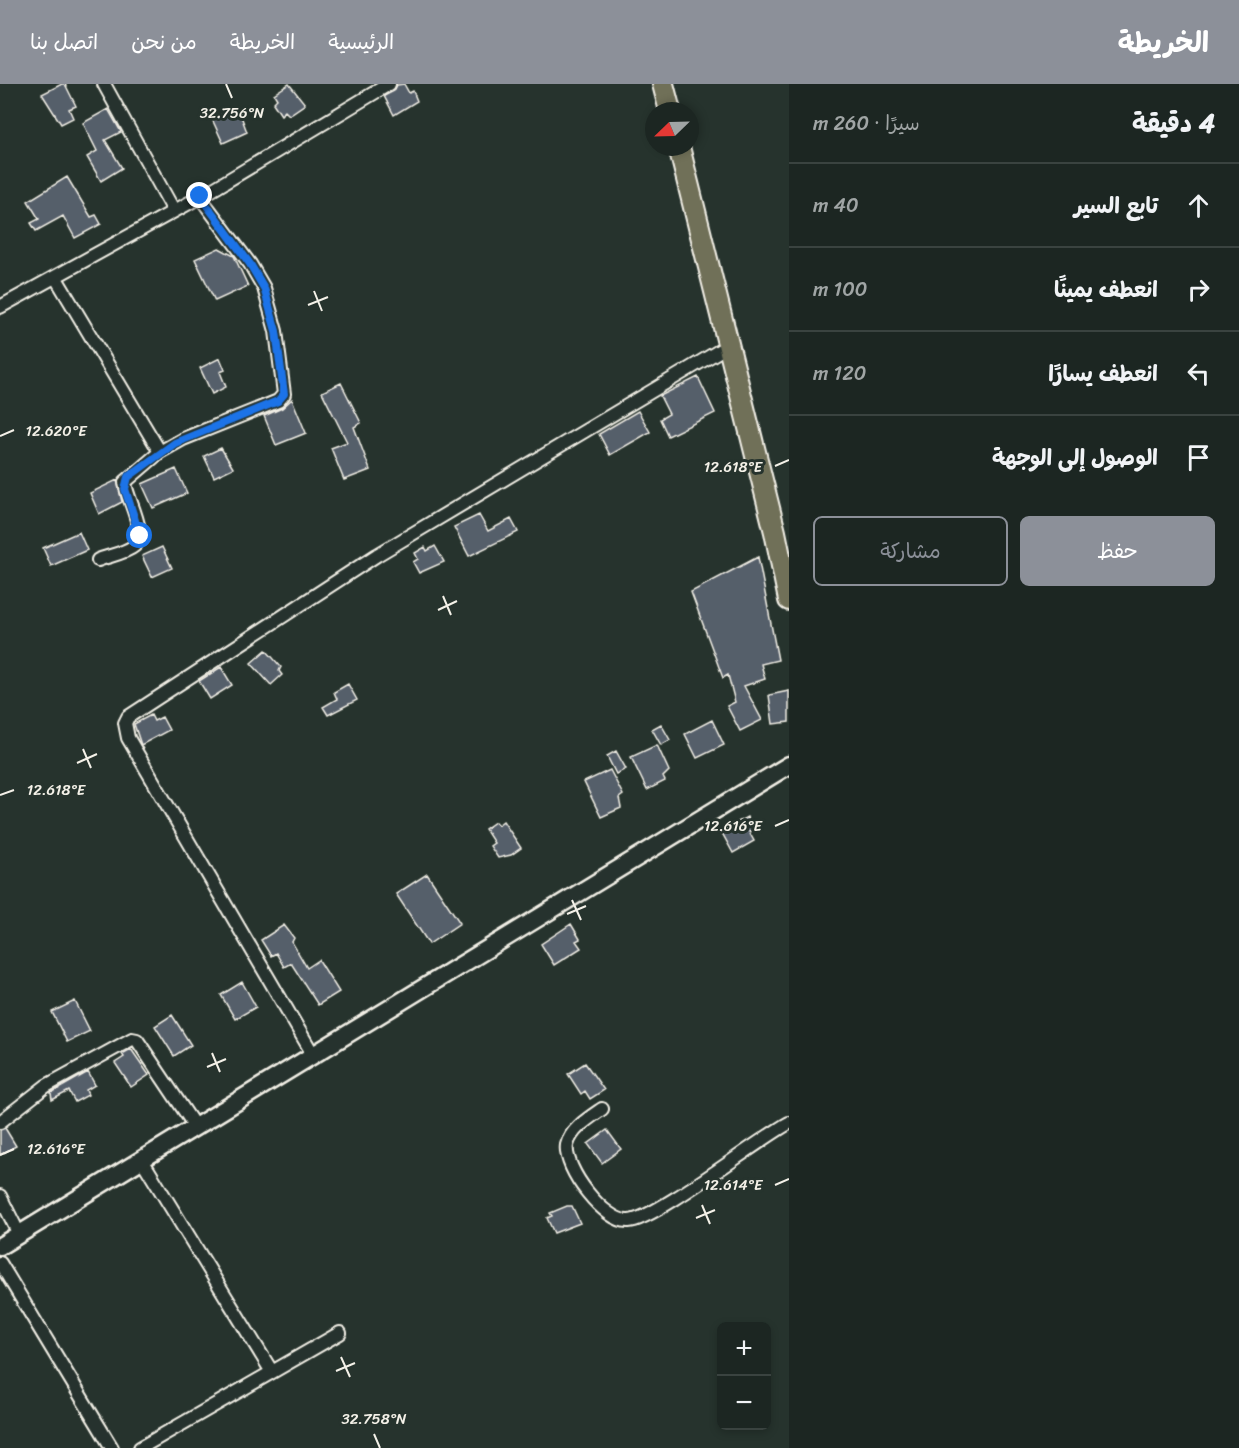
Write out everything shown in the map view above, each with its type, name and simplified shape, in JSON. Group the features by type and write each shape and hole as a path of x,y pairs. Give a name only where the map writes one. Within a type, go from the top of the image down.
{"main road":[{"path":"663,84 668,102"},
{"path":"681,156 729,345 789,600"}],"street":[{"path":"104,84 174,211"},
{"path":"0,307 174,211 389,84"},
{"path":"98,560 134,546 140,536 125,482 160,452 183,439 278,401 284,394 276,331 264,288 250,264 200,196"},
{"path":"56,278 160,452"},
{"path":"314,1056 128,738 125,723 128,717 376,555 729,345"},
{"path":"0,1246 314,1056 512,932 787,769"},
{"path":"0,1122 46,1086 132,1039 137,1040 196,1128"},
{"path":"602,1109 582,1124 571,1136 567,1149 569,1160 598,1206 614,1217 629,1222 662,1206 765,1136 789,1123"},
{"path":"141,1160 272,1372"},
{"path":"0,1196 19,1234"},
{"path":"0,1263 112,1448"},
{"path":"140,1448 340,1334"}],"building":[{"path":"65,84 76,106 69,109 73,118 61,124 42,94"},
{"path":"289,84 305,104 289,115 285,111 281,115 273,103 277,99 274,94"},
{"path":"404,84 409,93 413,91 417,101 394,115 384,96 394,91 397,85"},
{"path":"238,108 247,132 223,143 212,119"},
{"path":"108,109 121,132 105,140 122,168 101,181 87,157 97,151 83,123"},
{"path":"67,177 91,217 96,215 101,224 75,238 63,216 36,231 31,223 39,219 28,201"},
{"path":"219,248 234,256 248,286 215,301 195,259"},
{"path":"220,358 225,370 220,372 226,387 212,394 200,368"},
{"path":"698,377 715,413 668,436 660,419 669,414 660,396"},
{"path":"341,383 361,423 354,427 370,470 344,480 331,448 347,442 322,392"},
{"path":"292,399 306,433 276,445 264,416 282,408"},
{"path":"638,411 650,432 610,455 599,434"},
{"path":"221,448 233,468 214,477 204,456"},
{"path":"176,469 187,493 153,508 142,484"},
{"path":"117,480 122,502 99,514 90,493"},
{"path":"479,515 488,531 511,519 518,532 469,556 454,527"},
{"path":"79,532 87,550 51,566 43,548"},
{"path":"435,546 444,562 419,573 413,562 418,559 415,553 425,547 427,551"},
{"path":"162,547 172,568 152,577 142,556"},
{"path":"758,557 778,660 761,664 765,679 744,686 762,720 740,731 727,706 735,702 728,675 723,678 691,592"},
{"path":"266,650 281,667 279,671 282,675 271,685 251,663"},
{"path":"221,667 232,685 210,699 199,681"},
{"path":"348,684 357,700 328,715 323,707 337,699 334,692"},
{"path":"789,691 789,722 773,724 769,695"},
{"path":"151,715 154,721 162,717 169,730 141,745 134,724"},
{"path":"712,720 724,745 697,758 685,734"},
{"path":"661,724 670,740 661,745 652,729"},
{"path":"657,745 669,771 663,777 665,781 647,790 631,757"},
{"path":"616,751 626,769 616,774 607,756"},
{"path":"610,770 623,795 619,798 621,808 601,817 584,782"},
{"path":"747,817 754,830 749,832 754,841 733,853 721,831"},
{"path":"503,821 521,848 511,855 498,858 490,846 494,843 485,829 495,822 498,825"},
{"path":"427,874 460,923 429,944 396,894"},
{"path":"571,924 580,939 576,941 581,948 554,965 541,944"},
{"path":"284,925 294,938 292,942 307,968 319,960 339,992 318,1005 291,963 284,967 276,953 271,956 261,940"},
{"path":"242,982 256,1007 235,1019 221,995"},
{"path":"75,1001 90,1031 67,1042 52,1012"},
{"path":"172,1015 191,1045 174,1056 155,1026"},
{"path":"131,1049 149,1075 131,1087 115,1063 124,1057 122,1054"},
{"path":"585,1063 604,1090 590,1099 585,1091 581,1094 568,1074"},
{"path":"88,1072 95,1085 86,1090 88,1095 75,1102 69,1091 52,1100 51,1093"},
{"path":"5,1128 16,1146 0,1155 0,1130"},
{"path":"607,1130 621,1149 602,1163 588,1144"},
{"path":"572,1206 580,1223 554,1233 547,1218 552,1216 550,1213"}],"route":[{"path":"140,536 125,489 128,477 175,443 278,401 284,394 285,382 276,331 264,288 250,264 200,196"}]}
